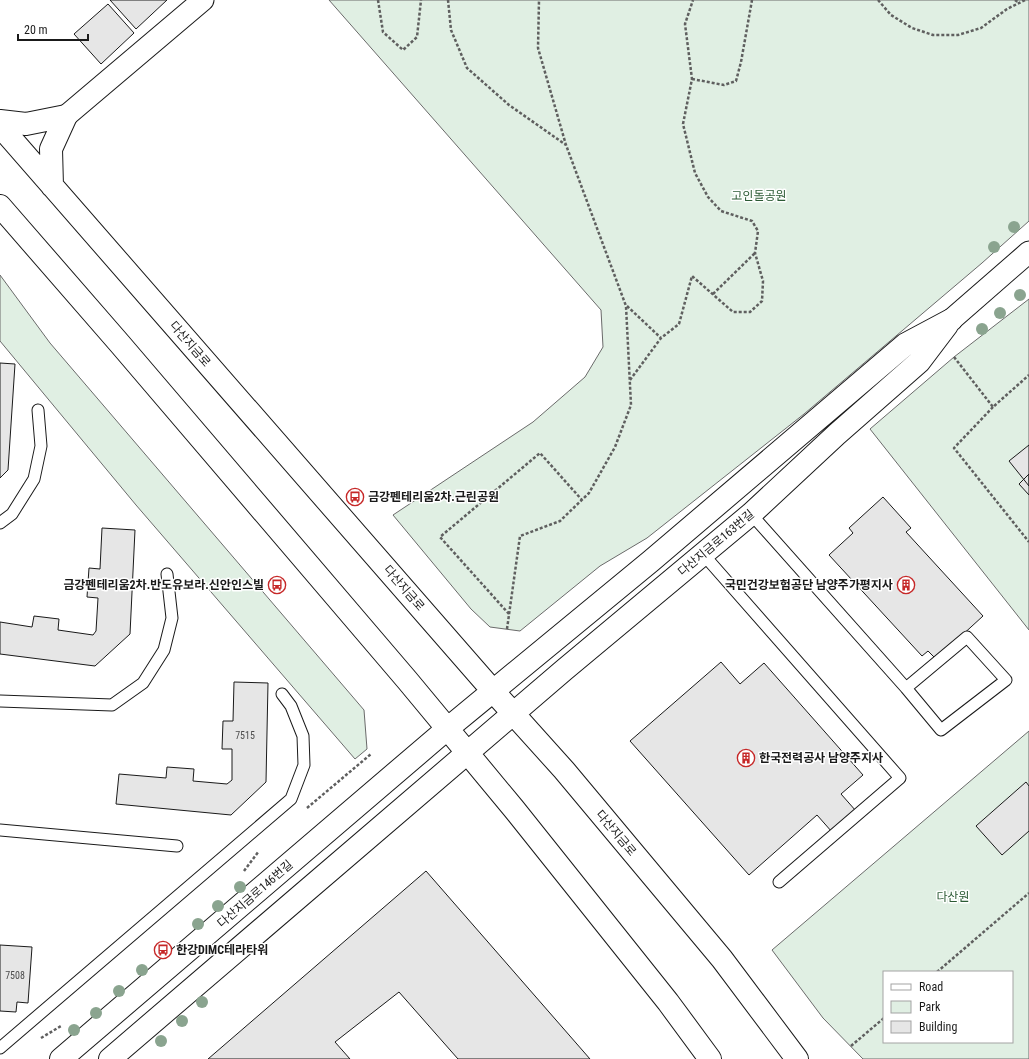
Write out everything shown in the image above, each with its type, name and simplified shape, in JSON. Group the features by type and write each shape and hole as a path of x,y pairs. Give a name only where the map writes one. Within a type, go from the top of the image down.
{"street":[{"path":"52,186 52,149 66,116 203,0"},
{"path":"0,121 26,124 66,116"},
{"name":"다산지금로","path":"0,126 513,714 564,770 722,959 797,1059"},
{"path":"0,206 407,680 514,809 668,1002 710,1059"},
{"name":"다산지금로163번길","path":"467,754 752,514 838,434 920,362 952,320 1029,252"},
{"name":"다산지금로163번길","path":"447,729 651,561 906,344 952,320"},
{"name":"다산지금로146번길","path":"61,1059 447,729"},
{"path":"110,1059 467,754"}],"lane":[{"path":"0,523 12,514 34,479 41,446 38,410"},
{"path":"752,514 906,688 941,730 1006,680 967,637 906,688"},
{"path":"703,554 900,778 779,882"},
{"path":"0,701 112,705 143,683 164,650 172,618 167,574"},
{"path":"0,1048 291,798 304,765 303,736 291,706 282,694"},
{"path":"0,830 177,846"}],"path":[{"path":"378,0 383,32 403,50 417,37 421,0"},
{"path":"448,0 452,30 467,68 509,105 566,145"},
{"path":"507,629 520,536 560,522 589,493 615,447 631,405 626,306 566,145 538,48 539,0"},
{"path":"630,380 661,338 679,324 692,276 733,312 750,312 762,301 763,282 755,253 758,231 752,221 721,211 708,197 695,173 683,124 692,79 684,24 693,0"},
{"path":"692,79 724,85 736,81 741,62 752,0"},
{"path":"878,0 891,15 912,28 933,35 958,35 982,28 1008,8 1024,0"},
{"path":"1015,0 1019,3"},
{"path":"713,294 755,253"},
{"path":"626,306 661,338"},
{"path":"954,357 993,407"},
{"path":"1029,375 993,407 954,448 1029,542"},
{"path":"509,615 440,537 540,453 582,500"},
{"path":"304,810 371,754"},
{"path":"243,872 263,847"},
{"path":"939,971 1029,893"},
{"path":"851,1046 883,1019"},
{"path":"39,1039 66,1024"}],"green space":[{"name":"고인돌공원","path":"329,0 1029,0 1029,221 982,263 804,414 647,538 600,566 520,631 490,627 471,609 393,515 533,422 585,377 603,347 601,310"},
{"path":"0,275 50,343 364,710 367,749 355,759 136,505 0,341"},
{"path":"1029,299 1029,630 870,429 954,357"},
{"name":"다산원","path":"1029,731 1029,1059 863,1059 823,1018 772,950"}],"building":[{"path":"110,0 167,0 136,29"},
{"path":"108,4 134,33 101,64 74,34"},
{"path":"0,363 15,364 8,470 0,478"},
{"path":"1029,445 1029,486 1009,461"},
{"path":"1029,474 1029,495 1019,484"},
{"name":"국민건강보험공단 남양주가평지사","path":"883,497 911,528 906,532 983,616 936,659 928,651 922,656 829,555 853,533 849,528"},
{"path":"102,528 135,530 130,634 95,666 0,654 0,622 32,627 34,616 59,619 58,630 93,635 96,631 98,598 87,597 89,568 100,569"},
{"name":"한국전력공사 남양주지사","path":"721,662 740,684 764,663 863,775 841,794 856,811 832,832 817,815 749,875 630,741"},
{"path":"234,682 268,683 266,782 231,815 116,804 119,774 166,778 167,767 194,769 193,781 227,784 232,780 232,749 222,749 223,721 233,721"},
{"path":"1026,782 1029,786 1029,831 1002,855 976,826"},
{"path":"426,871 590,1059 458,1059 399,992 335,1042 350,1059 208,1059"},
{"path":"0,945 32,947 28,1003 17,1002 16,1012 0,1011"}],"place":[{"name":"금강펜테리움2차.근린공원","path":"355,497"},
{"name":"금강펜테리움2차.반도유보라.신안인스빌","path":"277,585"},
{"name":"국민건강보험공단 남양주가평지사","path":"906,585"},
{"name":"한국전력공사 남양주지사","path":"746,758"},
{"name":"한강DIMC테라타워","path":"163,950"}]}
